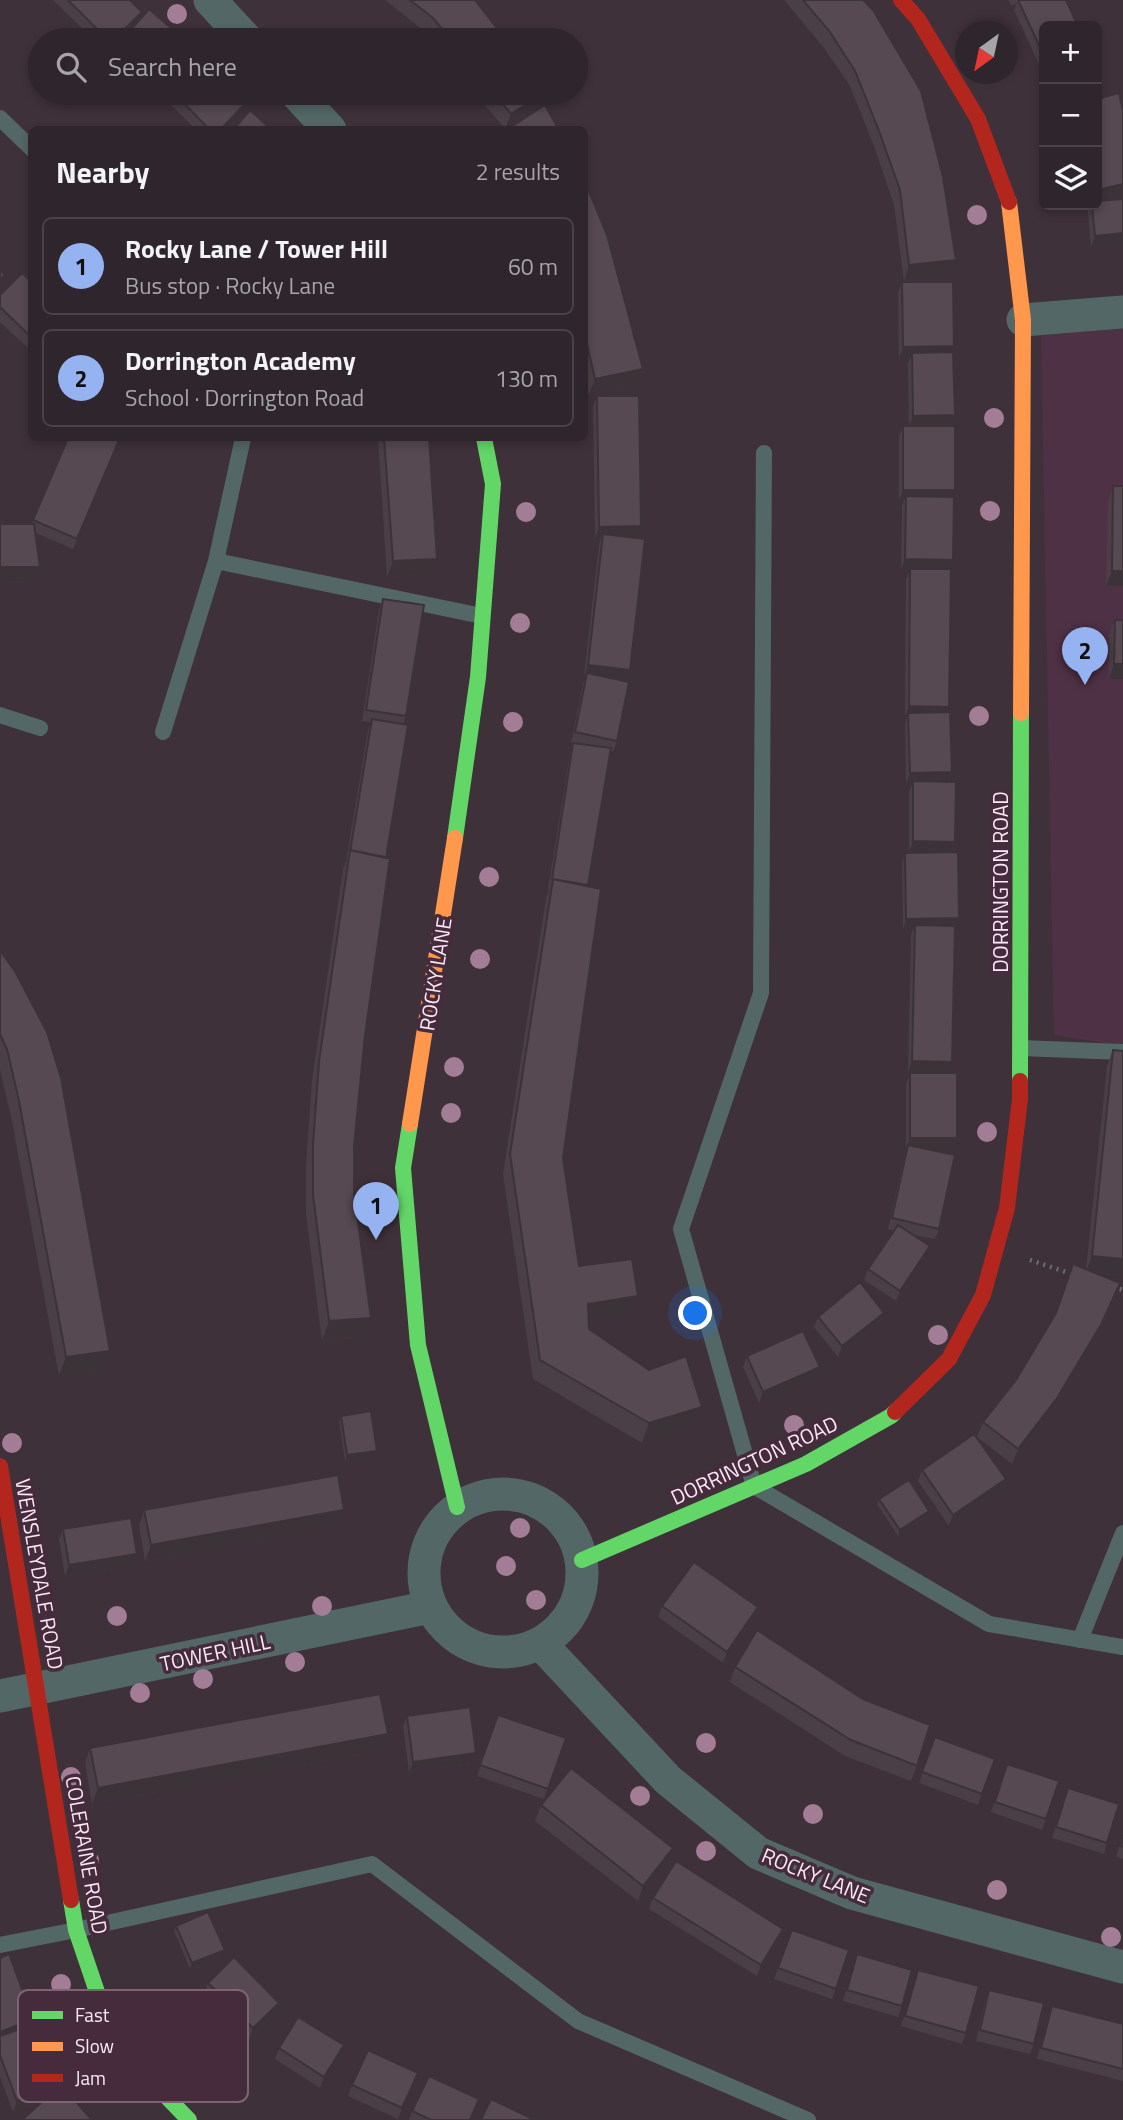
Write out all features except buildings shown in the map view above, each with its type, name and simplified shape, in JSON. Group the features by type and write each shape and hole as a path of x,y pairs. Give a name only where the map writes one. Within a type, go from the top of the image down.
{"street":[{"path":"210,0 236,28"},
{"name":"DORRINGTON ROAD","path":"582,1560 806,1464 891,1416 949,1359 983,1295 1007,1208 1020,1099 1023,320 1009,199 978,119 918,19 901,0"},
{"path":"307,105 326,126"},
{"path":"1023,320 1123,312"},
{"name":"ROCKY LANE","path":"457,1507 418,1345 403,1168 444,915 478,677 493,484 485,441"},
{"name":"WENSLEYDALE ROAD","path":"0,1466 38,1689"},
{"path":"495,1493 534,1500 566,1524 582,1560 581,1593 566,1623 541,1644 499,1654 458,1640 430,1607 422,1571 432,1535 457,1507 495,1493"},
{"name":"TOWER HILL","path":"0,1696 430,1607"},
{"name":"ROCKY LANE","path":"541,1644 668,1780 758,1853 852,1893 1123,1967"},
{"name":"COLERAINE ROAD","path":"38,1689 76,1930 96,1990"},
{"name":"COLERAINE ROAD","path":"172,2102 189,2120"}],"lane":[{"path":"0,118 28,145"},
{"path":"163,732 216,561 242,441"},
{"path":"764,453 761,993 681,1229 754,1486 989,1624 1123,1647"},
{"path":"216,561 482,616"},
{"path":"0,715 40,728"},
{"path":"1020,1048 1123,1052"},
{"path":"1080,1640 1123,1533"},
{"path":"0,1945 372,1864 578,2021 808,2120"}],"path":[{"path":"996,1249 1085,1278"},
{"path":"1110,1286 1123,1290"}],"shaded area":[{"path":"1123,329 1123,1046 1054,1035 1041,335"}],"traffic: fast":[{"path":"455,838 478,677 493,484 485,441"},
{"path":"1020,1081 1021,713"},
{"path":"410,1124 403,1168 418,1345 457,1507"},
{"path":"582,1560 806,1464 895,1412"},
{"path":"71,1900 76,1930 96,1990"},
{"path":"172,2102 189,2120"}],"traffic: slow":[{"path":"1009,202 1023,320 1021,713"},
{"path":"410,1124 455,838"}],"traffic: jam":[{"path":"901,0 918,19 978,119 1009,202"},
{"path":"895,1412 949,1359 983,1295 1007,1208 1020,1081"},
{"path":"0,1466 71,1900"}],"place":[{"name":"Dorrington Academy","path":"1085,685"},
{"name":"Rocky Lane / Tower Hill","path":"376,1240"}]}
